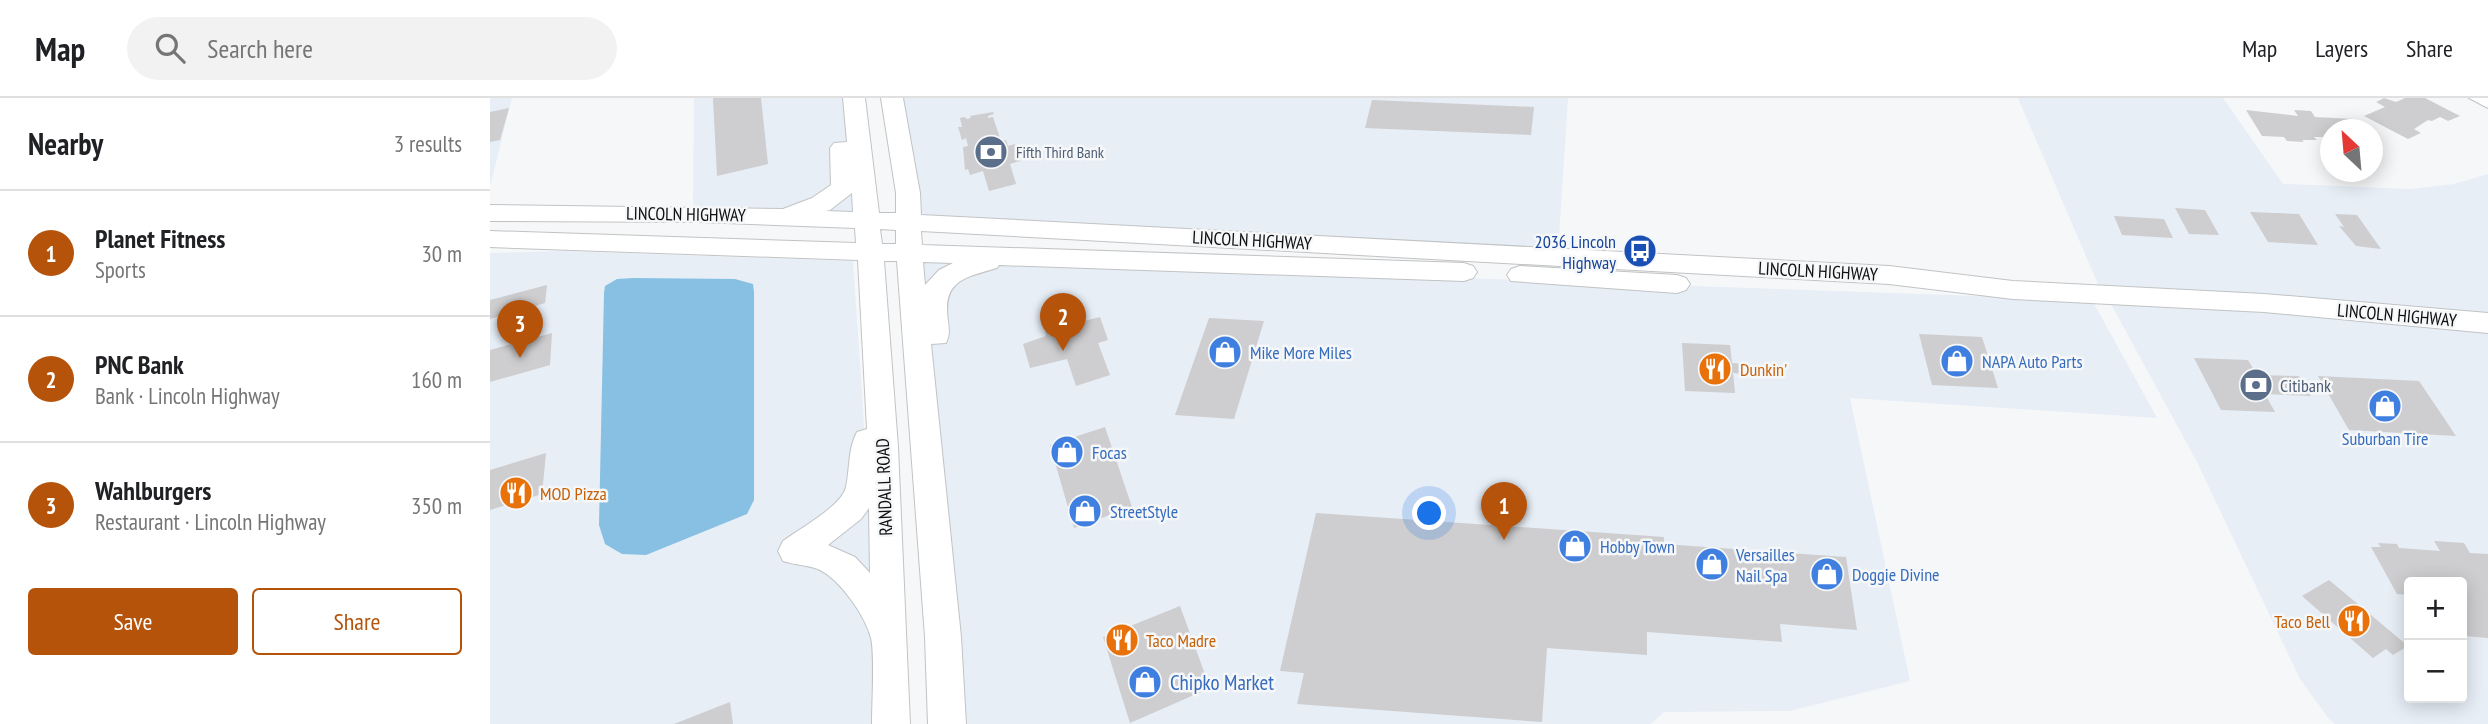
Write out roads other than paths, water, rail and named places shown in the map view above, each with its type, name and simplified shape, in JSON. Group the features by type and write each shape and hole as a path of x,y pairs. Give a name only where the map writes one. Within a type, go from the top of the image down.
{"main road":[{"path":"782,217 821,204 843,188 841,125 854,98"},
{"name":"RANDALL ROAD","path":"854,98 869,236 878,377 891,724"},
{"path":"892,98 908,193 909,254 943,637 947,724"},
{"name":"LINCOLN HIGHWAY","path":"490,213 782,217 869,236 909,254 1448,271 1894,294 2013,290"},
{"name":"LINCOLN HIGHWAY","path":"490,239 869,236 908,222 1875,274 2013,290 2264,303 2488,324"},
{"path":"926,457 939,398 933,296 942,281 958,271 1007,257"},
{"path":"878,377 861,493 850,510 795,551 819,553 839,562 857,579 889,638"}],"street":[{"path":"2476,98 2488,104"}],"water":[{"path":"617,279 735,279 753,284 754,292 754,500 747,514 646,555 622,554 605,544 599,525 604,293 605,286"}],"place":[{"name":"Fifth Third Bank","path":"991,152"},
{"name":"2036 Lincoln Highway","path":"1640,251"},
{"name":"PNC Bank","path":"1063,351"},
{"name":"Mike More Miles","path":"1225,352"},
{"name":"Wahlburgers","path":"520,358"},
{"name":"NAPA Auto Parts","path":"1957,361"},
{"name":"Dunkin'","path":"1715,369"},
{"name":"Citibank","path":"2256,385"},
{"name":"Suburban Tire","path":"2385,406"},
{"name":"Focas","path":"1067,452"},
{"name":"MOD Pizza","path":"516,493"},
{"name":"StreetStyle","path":"1085,511"},
{"name":"Planet Fitness","path":"1504,540"},
{"name":"Hobby Town","path":"1575,546"},
{"name":"Versailles Nail Spa","path":"1712,564"},
{"name":"Doggie Divine","path":"1827,574"},
{"name":"Taco Bell","path":"2354,621"},
{"name":"Taco Madre","path":"1122,640"},
{"name":"Chipko Market","path":"1145,682"}]}
